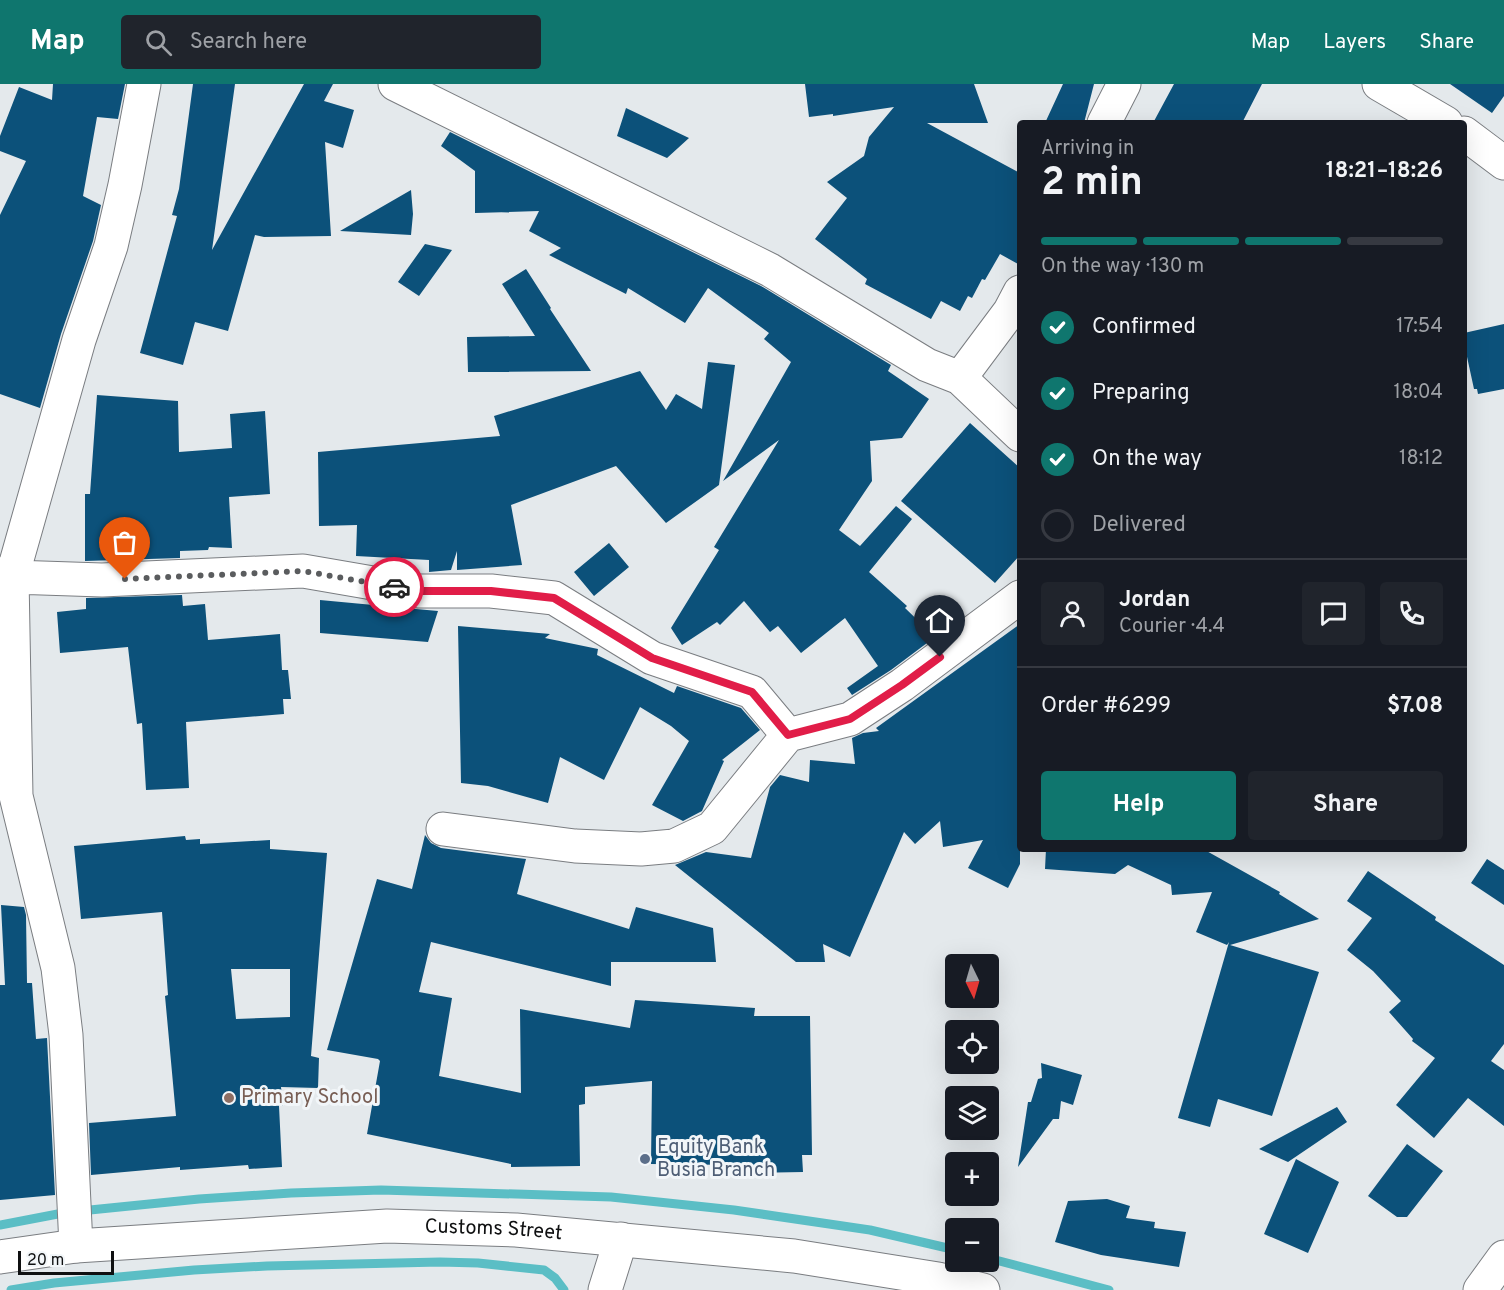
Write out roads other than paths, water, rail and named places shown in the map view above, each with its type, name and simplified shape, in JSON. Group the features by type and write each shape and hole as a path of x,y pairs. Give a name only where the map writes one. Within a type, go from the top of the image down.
{"main road":[{"path":"76,1246 66,1035 58,968 16,796 6,576 111,246 144,84"},
{"path":"395,84 770,270 927,365 960,378 1017,432"},
{"path":"1106,120 1124,84"},
{"path":"1379,84 1441,120"},
{"path":"1467,135 1504,163"},
{"path":"960,378 1010,311 1017,298"},
{"path":"6,576 102,580 303,571 418,591 491,591 554,598 652,658 752,692 788,735"},
{"path":"442,829 575,846 641,849 674,846 712,828 788,735 850,719 902,685 1017,599"},
{"name":"Customs Street","path":"0,1257 76,1246 387,1226 516,1230 794,1256 938,1279 983,1290"},
{"path":"605,1290 621,1239"},
{"path":"1480,1290 1504,1257"}],"waterway":[{"path":"80,1211 199,1199 381,1190 611,1197 734,1210 870,1230 945,1247"},
{"path":"0,1225 63,1213"},
{"path":"999,1261 1109,1290"},
{"path":"11,1290 54,1283 194,1270 440,1262 478,1263 544,1270 555,1278 564,1290"}],"place":[{"name":"Primary School","path":"229,1098"},
{"name":"Equity Bank Busia Branch","path":"645,1159"}]}
